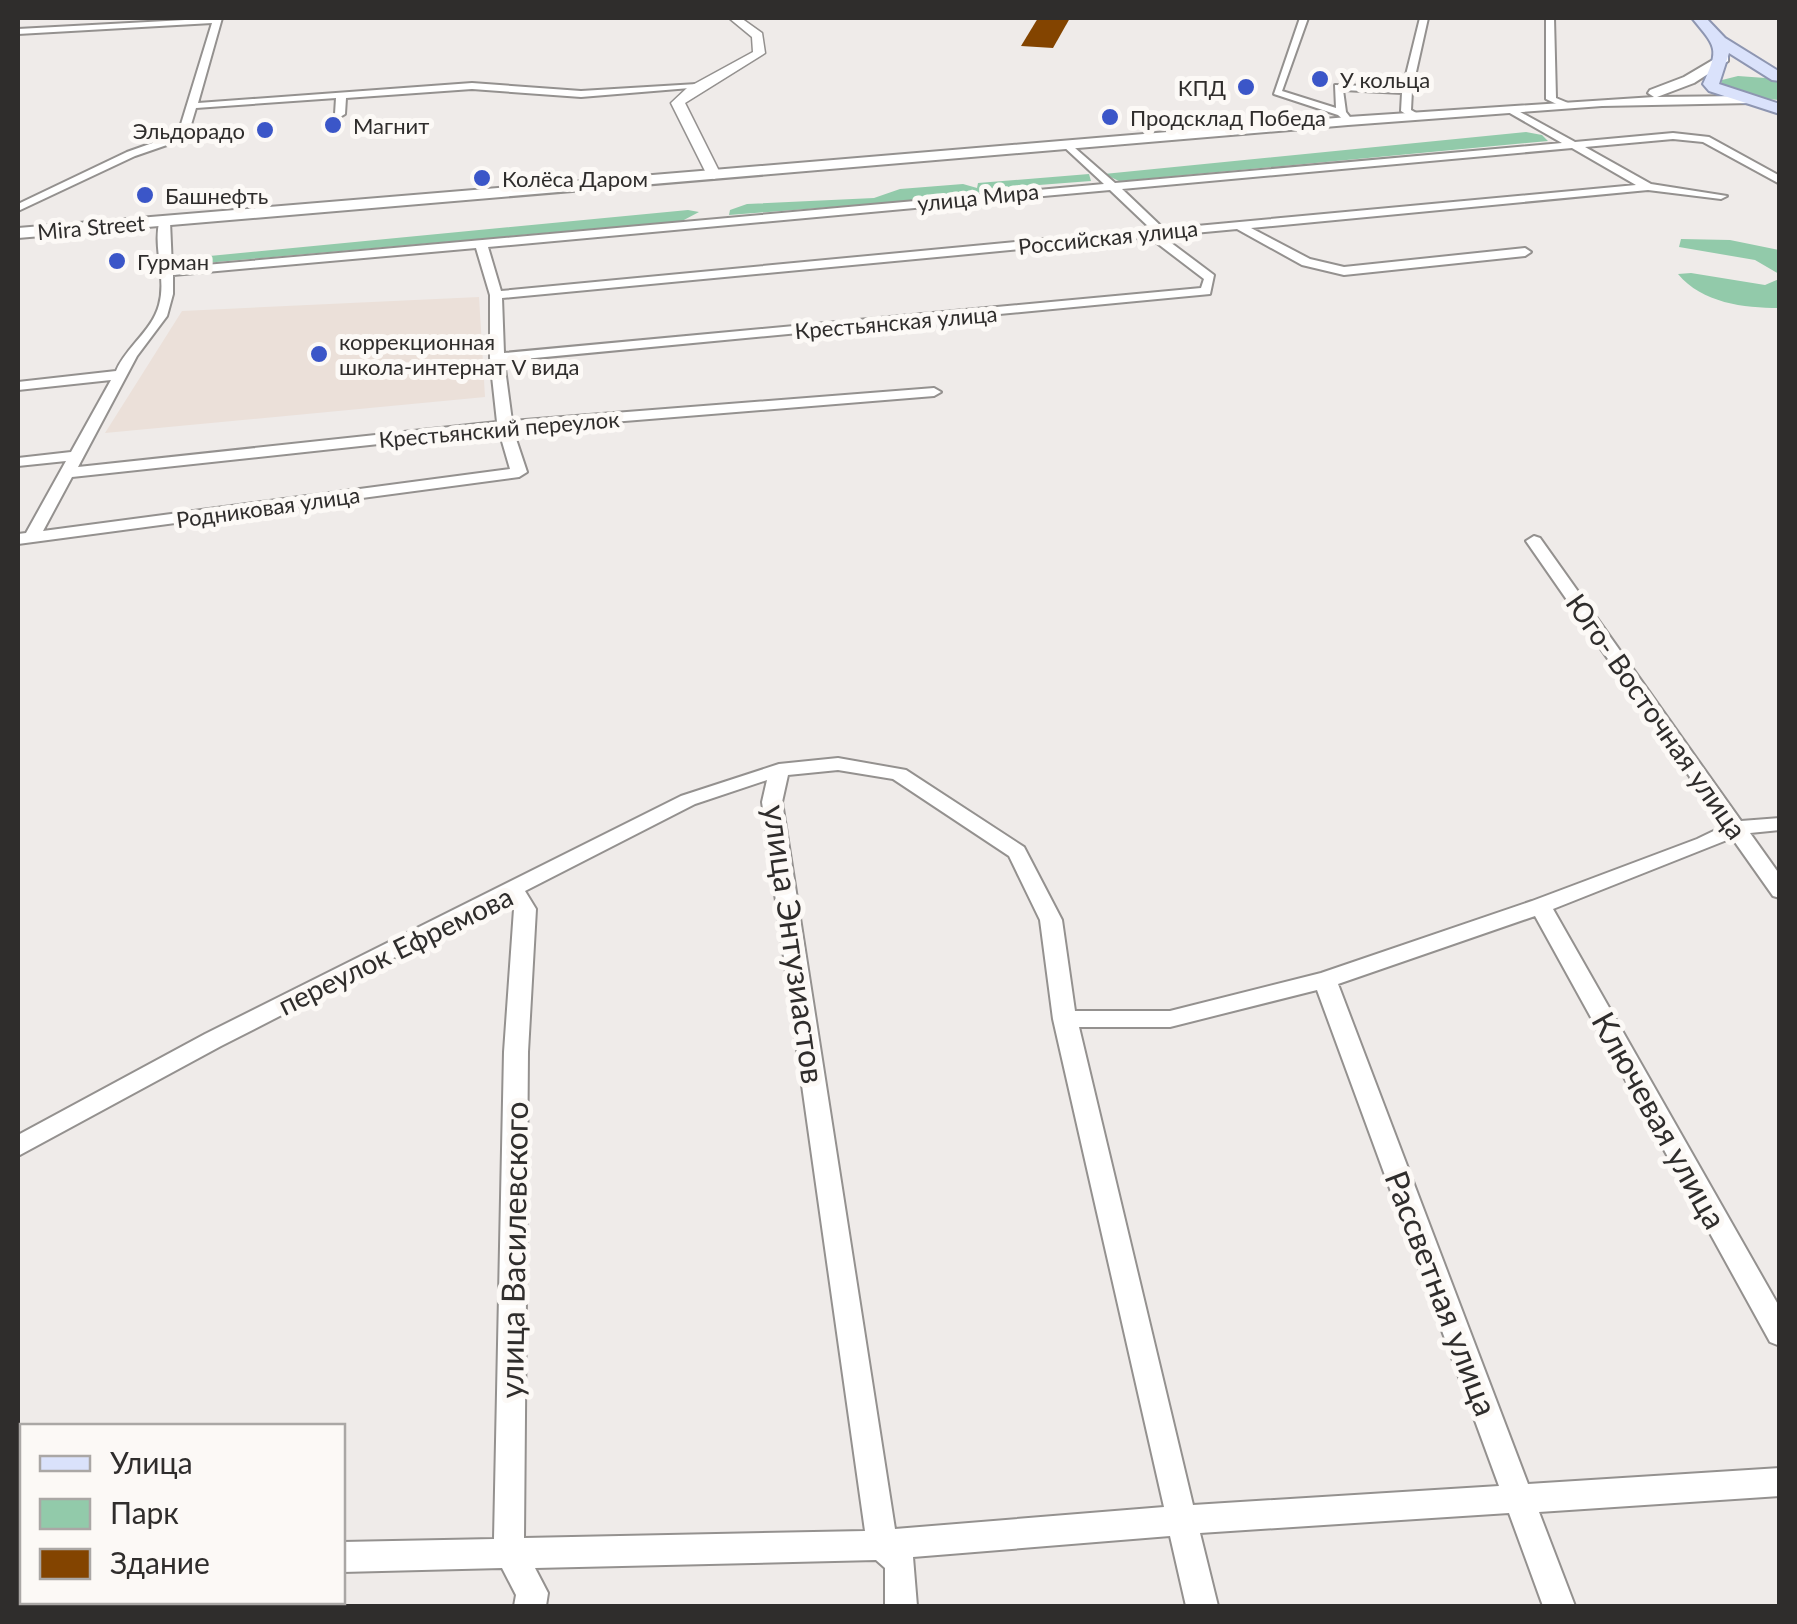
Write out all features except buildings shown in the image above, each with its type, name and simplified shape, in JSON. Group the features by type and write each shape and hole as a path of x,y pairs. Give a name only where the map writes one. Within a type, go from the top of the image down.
{"main road":[{"path":"1699,18 1720,41 1779,76"},
{"path":"1720,41 1723,58 1711,84 1714,88 1779,108"},
{"path":"1661,96 1723,58"},
{"path":"1661,96 1735,74 1779,76"},
{"name":"улица Мира","path":"164,221 1345,117 1511,110 1661,96"},
{"path":"1661,96 1748,100"},
{"path":"1661,96 1779,108"},
{"name":"Mira Street","path":"18,233 164,221"}],"street":[{"path":"714,175 678,102 682,95 759,53 758,36 734,18"},
{"path":"1304,18 1277,92 1345,117"},
{"path":"1415,116 1406,111 1407,90 1424,18"},
{"path":"1550,18 1551,99 1565,105"},
{"path":"18,31 218,19 183,136 131,154 18,208"},
{"path":"190,106 472,86 581,94 697,88"},
{"path":"1345,117 1338,87 1407,90"},
{"path":"340,114 341,95"},
{"path":"1511,110 1648,187"},
{"name":"улица Мира","path":"166,272 1109,185 1696,137 1780,180"},
{"path":"1066,144 1155,232"},
{"name":"Российская улица","path":"496,295 1648,187 1721,196"},
{"path":"24,539 121,375 128,353 162,315 166,272 164,221"},
{"path":"1238,225 1306,262 1344,271 1525,252"},
{"name":"Крестьянская улица","path":"497,358 1206,291 1210,278 1155,232"},
{"path":"482,242 496,295 497,358 505,426"},
{"path":"18,386 121,375"},
{"name":"Крестьянский переулок","path":"65,473 505,426 934,392"},
{"name":"Родниковая улица","path":"24,539 519,472 505,426"},
{"path":"18,462 74,456"},
{"name":"Юго- Восточная улица","path":"1534,540 1780,891"},
{"name":"улица Энтузиастов","path":"901,1606 900,1562 882,1545 772,802 779,770 838,764 898,774 1017,852 1051,920 1065,1019 1202,1606"},
{"name":"переулок Ефремова","path":"18,1146 213,1040 688,800 779,770"},
{"path":"1065,1019 1170,1019 1325,980 1540,906 1704,844 1735,828 1780,824"},
{"name":"улица Василевского","path":"514,891 525,909 516,1052 509,1551 532,1593 530,1606"},
{"name":"Ключевая улица","path":"1540,906 1780,1334"},
{"name":"Рассветная улица","path":"1325,980 1559,1606"},
{"path":"345,1557 882,1545 1184,1520 1780,1482"}],"shaded area":[{"name":"коррекционная школа-интернат V вида","path":"479,297 485,397 105,433 182,311"}],"green space":[{"path":"1738,76 1779,79 1779,100 1756,98 1721,85 1722,80"},
{"path":"1526,132 1542,135 1548,141 1133,180 1119,181 1104,174"},
{"path":"1089,174 1091,181 986,189 973,196 729,215 730,210 747,204 874,198 900,189 963,184 977,188 978,183"},
{"path":"699,212 682,221 194,264 172,264 168,260"},
{"path":"1681,239 1730,240 1779,250 1779,274 1755,260 1679,247"},
{"path":"1678,274 1765,285 1779,279 1779,308 1711,298"}],"place":[{"name":"У кольца","path":"1320,79"},
{"name":"КПД","path":"1246,87"},
{"name":"Продсклад Победа","path":"1110,117"},
{"name":"Магнит","path":"333,125"},
{"name":"Эльдорадо","path":"265,130"},
{"name":"Колёса Даром","path":"482,178"},
{"name":"Башнефть","path":"145,195"},
{"name":"Гурман","path":"117,261"},
{"name":"коррекционная школа-интернат V вида","path":"319,354"}]}
